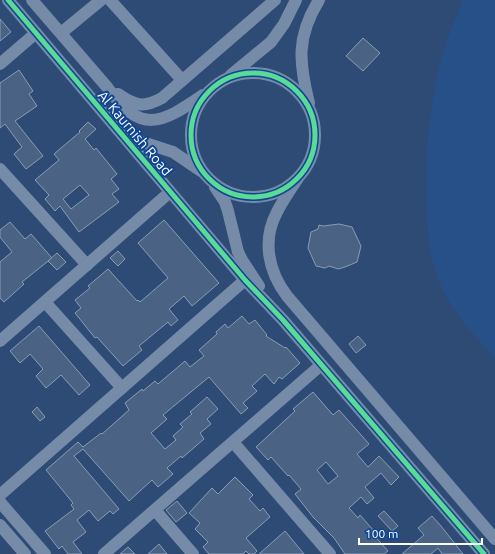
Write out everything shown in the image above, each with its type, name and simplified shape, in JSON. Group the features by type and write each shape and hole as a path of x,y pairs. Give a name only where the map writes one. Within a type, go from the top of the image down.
{"street":[{"name":"Al Kaurnish Road","path":"8,0 245,280 283,320"},
{"name":"Al Kaurnish Road","path":"32,0 107,87"},
{"path":"61,33 101,0"},
{"path":"110,0 182,80"},
{"path":"107,87 128,102 142,105 155,102 162,98 275,0"},
{"path":"107,87 117,101 130,113 137,117 152,120 161,119 177,113 208,92 271,42 284,24 296,0"},
{"path":"320,0 310,17 305,30 301,54 303,79 315,129 314,147 308,164 277,212 268,242 272,271 276,280 287,296 495,538"},
{"path":"0,64 36,33"},
{"path":"225,79 245,73 266,74 285,81 300,94 311,112"},
{"path":"203,173 195,157 191,143 192,125 197,107 208,92"},
{"path":"114,127 136,140 173,152 203,173 214,184 230,193 248,198 266,196 284,190 298,178"},
{"path":"0,169 87,265"},
{"path":"214,184 228,211 238,252 248,272 283,320 484,554"},
{"path":"2,336 45,302 170,192"},
{"path":"0,495 245,280"},
{"path":"45,302 122,388"},
{"path":"104,554 321,365"},
{"path":"233,442 330,554"},
{"path":"0,502 45,554"},
{"path":"155,510 193,554"},
{"path":"0,525 25,554"}],"water":[{"path":"463,0 495,0 495,358 465,324 446,296 434,268 429,243 426,191 428,134 437,78 442,58"}],"building":[{"path":"0,19 11,32 0,41"},
{"path":"363,38 380,53 363,71 346,56"},
{"path":"19,70 33,91 29,94 37,106 15,121 43,156 26,169 14,154 22,147 5,124 0,128 0,83"},
{"path":"88,122 96,129 85,139 94,150 96,148 117,174 111,179 119,189 112,194 119,202 79,232 60,206 55,211 45,199 49,195 35,180 59,160 54,154 80,132 79,131","holes":["80,185 89,195 71,209 63,199"]},
{"path":"164,220 219,283 192,306 184,296 169,309 178,320 171,326 168,322 139,346 142,350 123,366 97,337 95,338 75,313 81,308 75,300 90,288 88,286 108,269 137,301 138,300 140,302 168,278 138,243"},
{"path":"10,222 25,239 31,234 52,258 22,282 24,284 4,302 0,298 0,262 12,252 0,237 0,230"},
{"path":"339,224 352,227 361,246 357,262 338,269 329,266 325,268 316,266 308,248 311,232 318,229 319,225"},
{"path":"118,251 125,259 118,266 110,258"},
{"path":"57,253 66,262 57,270 48,261"},
{"path":"242,316 249,324 255,320 267,335 266,336 285,348 286,347 300,363 282,379 279,377 274,384 265,374 252,386 257,391 243,403 248,408 241,414 209,377 163,415 167,419 151,433 165,449 176,440 173,436 183,427 180,424 192,414 190,412 207,397 218,409 207,419 211,424 200,433 204,439 182,458 181,456 167,468 173,474 158,487 152,480 129,501 83,449 74,456 119,509 113,514 110,511 98,521 89,510 77,520 86,532 73,542 82,554 68,554 62,546 59,549 45,531 74,509 71,505 73,503 46,470 78,442 83,447 101,433 102,434 129,410 125,403 142,389 143,391 155,381 158,384 185,361 190,367 204,356 199,350 217,334 216,332 225,324 228,328"},
{"path":"39,326 90,385 79,395 61,375 46,388 36,376 43,369 30,354 20,363 10,351"},
{"path":"358,336 366,345 356,353 349,344"},
{"path":"313,392 333,415 339,410 369,444 357,454 368,467 379,456 399,477 391,485 381,473 365,487 374,498 367,504 361,497 349,508 358,518 360,515 374,531 372,533 388,551 384,554 345,554 334,538 313,517 295,494 301,489 271,457 268,460 256,447 295,411 293,409","holes":["326,462 338,476 328,484 317,470"]},
{"path":"37,407 45,417 40,421 32,412"},
{"path":"235,477 253,495 249,499 260,511 263,508 270,517 246,538 257,551 254,554 249,554 246,551 243,554 209,554 203,547 208,542 195,529 200,523 189,513 212,488 218,494"},
{"path":"177,501 187,513 176,522 166,510"},
{"path":"384,511 398,526 392,531 378,516"},
{"path":"432,516 463,554 442,554 438,548 431,554 402,554 424,535 418,528"},
{"path":"285,531 304,554 259,554"},
{"path":"159,544 167,554 148,554"},
{"path":"128,547 135,554 120,554"}],"cycle path":[{"path":"8,0 245,280 283,320 484,554"},
{"path":"253,73 265,74 277,78 287,83 297,91 305,101 310,111 314,123 315,135 314,147 310,159 305,169 297,179 287,187 277,192 265,196 253,197 241,196 229,192 219,187 209,179 201,169 196,159 192,147 191,135 192,123 196,111 201,101 209,91 219,83 229,78 241,74 253,73"}]}
